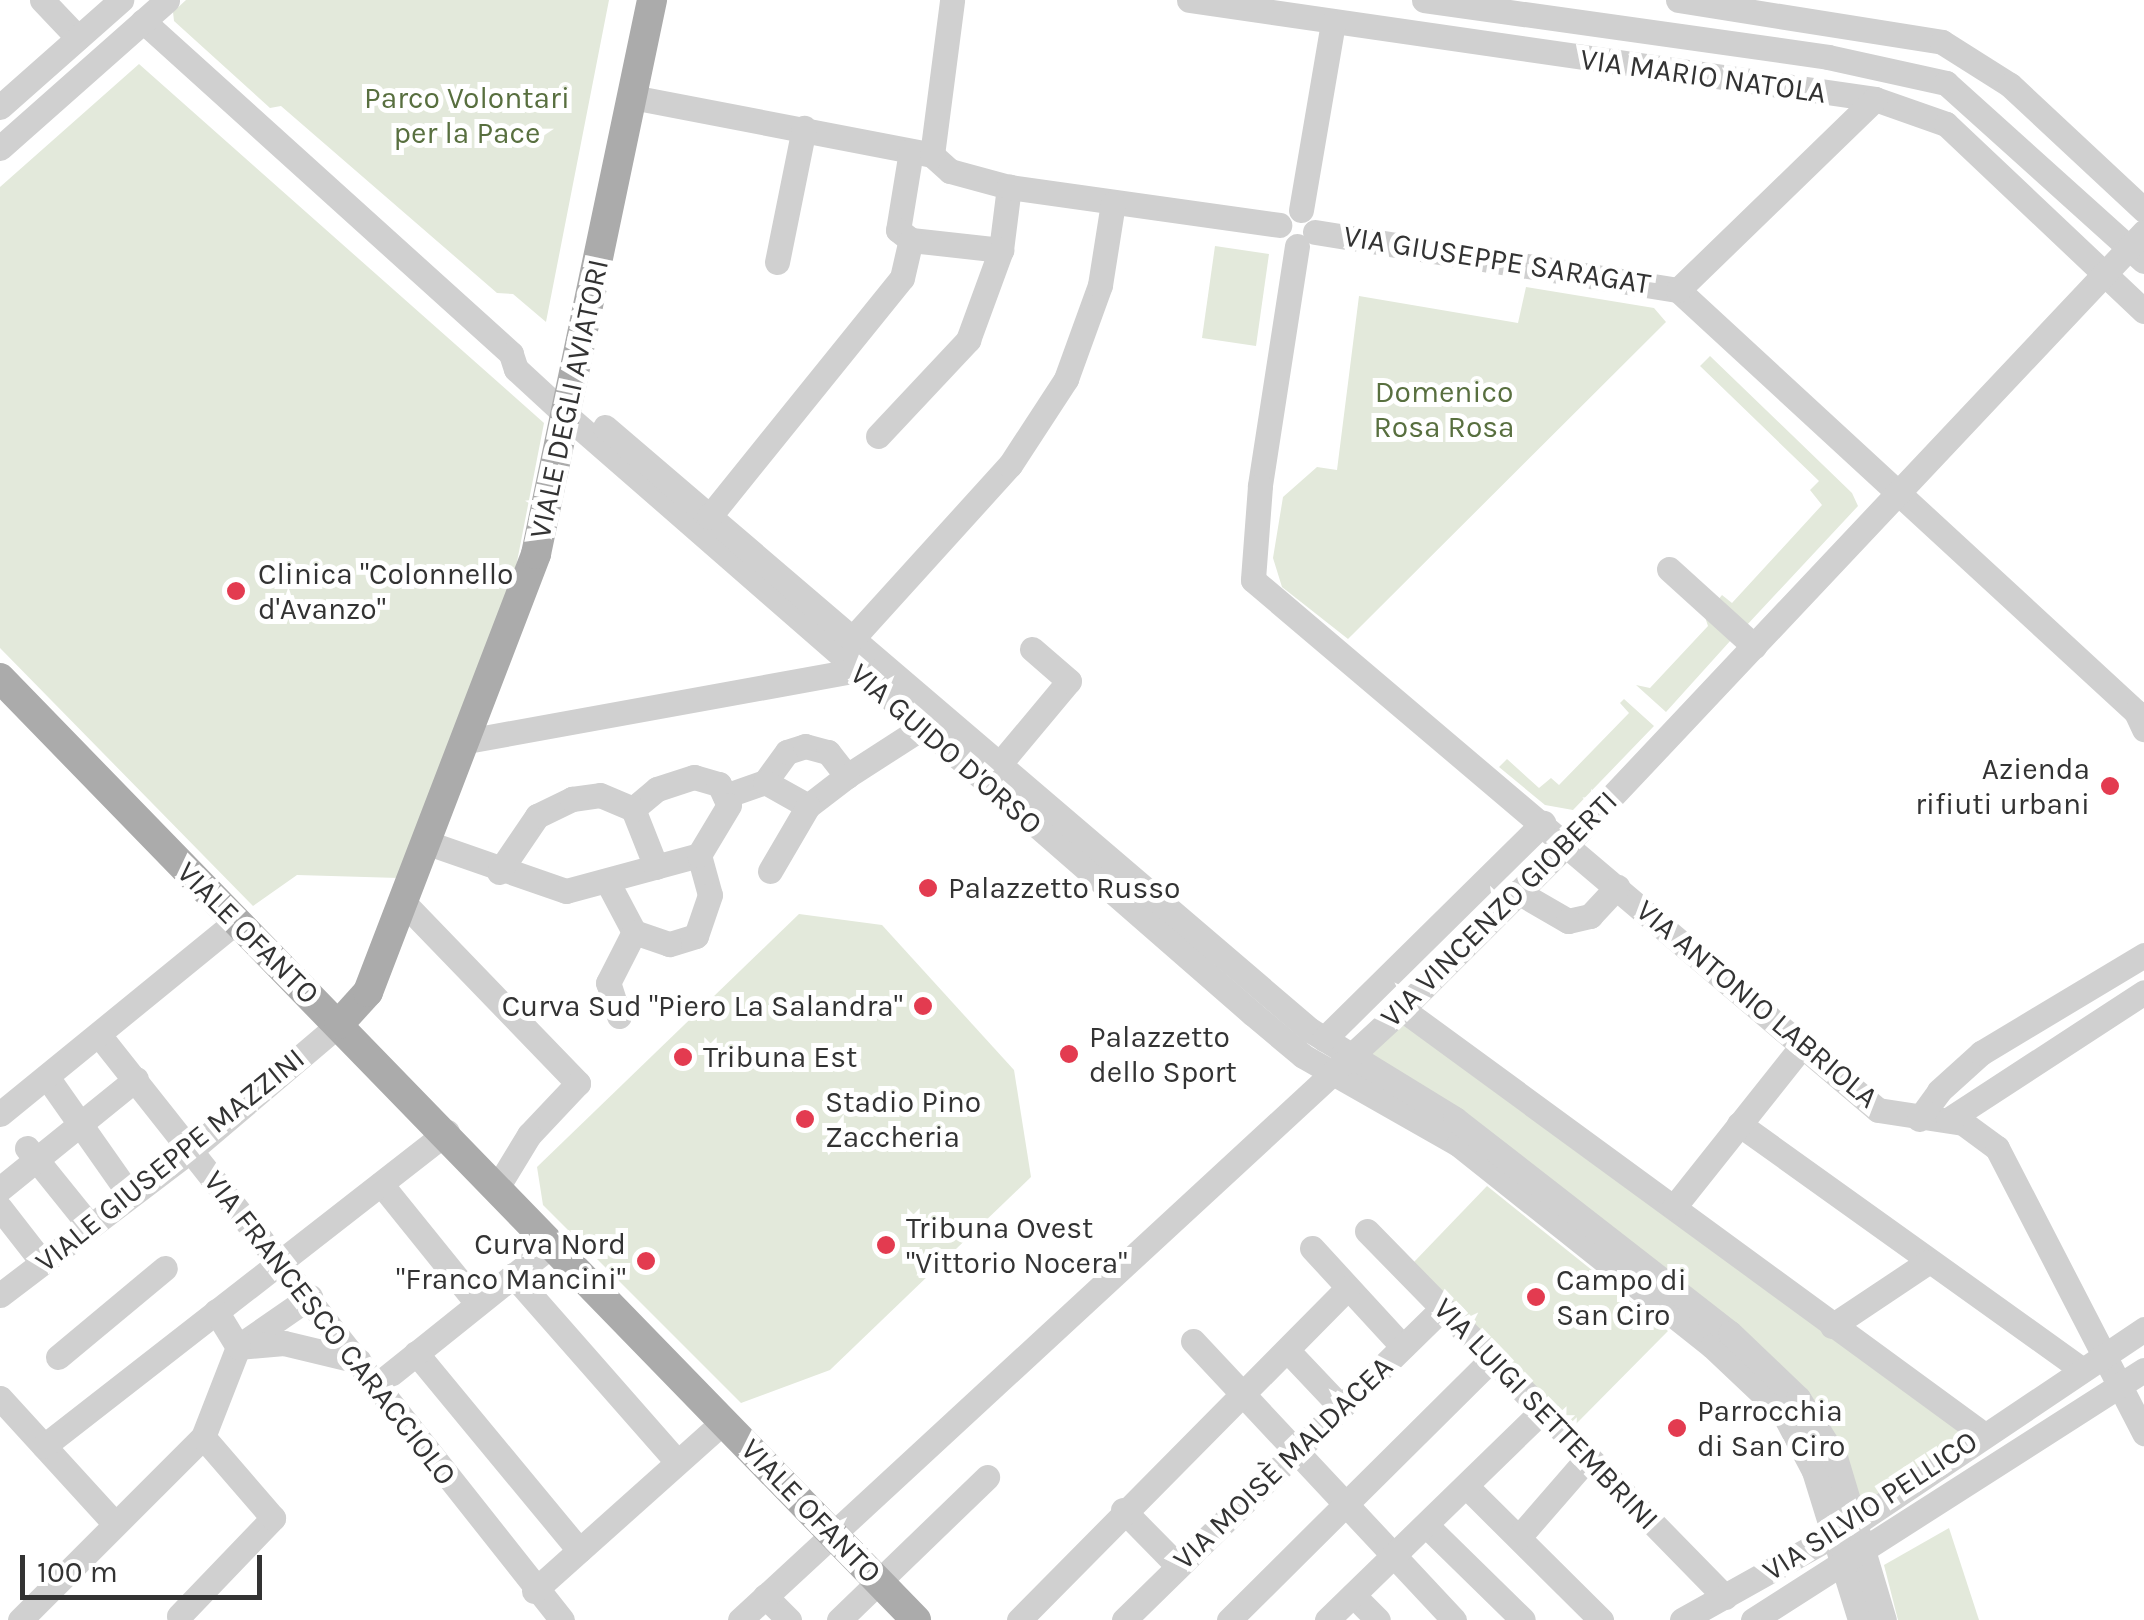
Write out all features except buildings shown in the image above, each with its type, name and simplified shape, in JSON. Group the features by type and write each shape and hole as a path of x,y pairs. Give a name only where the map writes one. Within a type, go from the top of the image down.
{"main road":[{"name":"VIALE DEGLI AVIATORI","path":"339,1024 368,992 468,741 536,554 652,0"},
{"name":"VIALE OFANTO","path":"0,678 234,922 446,1132 916,1620"}],"street":[{"path":"42,0 78,38"},
{"path":"952,0 922,153 898,230 911,240 1001,250"},
{"name":"VIA MARIO NATOLA","path":"1189,0 1876,100 1946,124 2144,310"},
{"name":"VIA MARIO NATOLA","path":"1424,0 1474,4 1828,57 1946,83 2139,247"},
{"path":"1678,0 1942,42 2010,85 2144,210"},
{"path":"1469,42 1474,4"},
{"path":"0,107 114,6 148,13 512,354 516,369 569,407"},
{"path":"0,148 148,13"},
{"path":"1305,230 1332,23"},
{"path":"632,96 922,153 950,172 1010,187 1279,225 1286,214 1305,230"},
{"name":"VIA GIUSEPPE SARAGAT","path":"1678,290 1876,100"},
{"path":"777,262 804,128"},
{"path":"878,436 968,340 1001,250 1010,187"},
{"path":"468,741 858,655 1010,465 1066,379 1100,285 1113,203"},
{"name":"VIA GIUSEPPE SARAGAT","path":"1305,230 1678,290 1898,497 2141,715"},
{"name":"VIA ANTONIO LABRIOLA","path":"1305,230 1260,486 1253,580 1878,1110 1964,1123 1997,1148 2144,1433"},
{"path":"709,518 902,278 911,240"},
{"name":"VIA VINCENZO GIOBERTI","path":"740,1620 835,1538 1402,1009 1567,844 1898,497 2104,273 2139,247"},
{"name":"VIA GUIDO D'ORSO","path":"569,407 709,518 858,655 920,729 1252,1014 1341,1064"},
{"name":"VIA GUIDO D'ORSO","path":"569,407 858,655 1324,1039 1341,1064"},
{"path":"1669,568 1754,646"},
{"name":"VIA GUIDO D'ORSO","path":"997,767 1070,680 1032,649"},
{"path":"770,871 808,806 920,729"},
{"path":"724,796 765,782 788,752 805,746 828,752 847,776"},
{"path":"428,842 550,890 607,881 699,855 729,805 719,784 694,777 656,789 632,809"},
{"path":"765,782 808,806"},
{"path":"499,872 537,816 572,798 600,796 632,809 656,868"},
{"name":"VIA VINCENZO GIOBERTI","path":"1324,1039 1544,824"},
{"path":"607,881 634,932 669,944 696,936 710,895 699,855"},
{"path":"1518,892 1568,921 1590,916 1617,886"},
{"path":"403,902 578,1083 529,1135 498,1186"},
{"path":"0,1114 234,922"},
{"path":"618,1016 608,983 634,932"},
{"path":"1919,1119 1938,1091 1981,1053 2144,955"},
{"path":"1948,1120 2144,992"},
{"path":"1402,1009 1983,1434"},
{"name":"VIALE GIUSEPPE MAZZINI","path":"0,1295 190,1151 339,1024"},
{"name":"VIA FRANCESCO CARACCIOLO","path":"99,1034 310,1297 534,1591 562,1620"},
{"path":"1674,1207 1803,1045"},
{"path":"1341,1064 1593,1239 1784,1414 1814,1470 1860,1620"},
{"path":"46,1077 130,1195"},
{"path":"0,1189 30,1153 81,1124 136,1079"},
{"path":"1739,1124 2079,1367"},
{"path":"44,1446 216,1310 283,1265 446,1132"},
{"path":"30,1153 90,1226"},
{"path":"381,1184 478,1304"},
{"path":"0,1208 42,1262"},
{"name":"VIA LUIGI SETTEMBRINI","path":"1367,1231 1586,1460 1725,1596"},
{"path":"377,1385 553,1244"},
{"path":"1312,1248 1402,1347"},
{"path":"1622,1262 1730,1333 1798,1398 1835,1457 1868,1550 1884,1620"},
{"path":"1832,1326 1928,1262"},
{"path":"58,1357 165,1268"},
{"path":"514,1275 677,1462"},
{"path":"1018,1620 1123,1510 1348,1288"},
{"path":"20,1620 203,1437 238,1347 310,1297"},
{"name":"VIA MOISÈ MALDACEA","path":"1124,1620 1444,1308"},
{"path":"216,1310 238,1347"},
{"name":"VIA SILVIO PELLICO","path":"1682,1620 1857,1522 2079,1367 2104,1356 2144,1329"},
{"path":"1193,1341 1298,1447 1454,1620"},
{"path":"238,1347 284,1343 359,1361"},
{"path":"1288,1350 1340,1406"},
{"path":"416,1353 579,1550"},
{"path":"1229,1620 1492,1359"},
{"name":"VIA SILVIO PELLICO","path":"1753,1620 2144,1370"},
{"path":"0,1398 114,1523"},
{"path":"1327,1620 1540,1412"},
{"name":"VIA SILVIO PELLICO","path":"2005,1419 2031,1442"},
{"path":"534,1591 725,1420"},
{"path":"179,1616 274,1518 203,1437"},
{"path":"1519,1537 1586,1460"},
{"path":"839,1620 986,1477"},
{"path":"1467,1487 1601,1620"},
{"path":"1123,1510 1178,1566"},
{"path":"1427,1526 1524,1620"},
{"path":"1353,1595 1378,1620"},
{"path":"765,1596 790,1620"}],"green space":[{"name":"Parco Volontari per la Pace","path":"186,0 609,0 546,322 513,294 497,293 281,106 270,108 174,21 173,12"},
{"path":"139,64 544,423 515,572 399,878 297,875 253,906 0,648 0,187"},
{"path":"1215,246 1269,254 1256,346 1202,338"},
{"name":"Domenico Rosa Rosa","path":"1526,287 1654,308 1666,322 1348,639 1282,587 1273,558 1283,497 1317,467 1337,470 1359,296 1518,323"},
{"path":"1710,356 1852,493 1858,506 1746,626 1718,600 1722,595 1732,603 1822,505 1810,490 1819,481 1700,366"},
{"path":"1704,614 1731,640 1666,712 1636,685 1650,688 1708,626"},
{"path":"1624,699 1654,726 1573,810 1545,805 1499,767 1507,759 1539,788 1551,778 1559,785 1629,713 1620,703"},
{"name":"Stadio Pino Zaccheria","path":"799,914 882,925 1014,1070 1031,1177 830,1370 741,1403 543,1205 537,1167"},
{"path":"1402,1016 1973,1434 1863,1509 1843,1458 1362,1056"},
{"name":"Campo di San Ciro","path":"1487,1186 1668,1331 1574,1426 1413,1263"},
{"path":"1949,1528 1979,1620 1898,1620 1884,1565"}],"place":[{"name":"Clinica \"Colonnello d'Avanzo\"","path":"236,591"},
{"name":"Azienda rifiuti urbani","path":"2110,786"},
{"name":"Palazzetto Russo","path":"928,888"},
{"name":"Curva Sud \"Piero La Salandra\"","path":"923,1006"},
{"name":"Palazzetto dello Sport","path":"1069,1054"},
{"name":"Tribuna Est","path":"683,1057"},
{"name":"Stadio Pino Zaccheria","path":"805,1119"},
{"name":"Tribuna Ovest \"Vittorio Nocera\"","path":"886,1245"},
{"name":"Curva Nord \"Franco Mancini\"","path":"646,1261"},
{"name":"Campo di San Ciro","path":"1536,1297"},
{"name":"Parrocchia di San Ciro","path":"1677,1428"}]}
